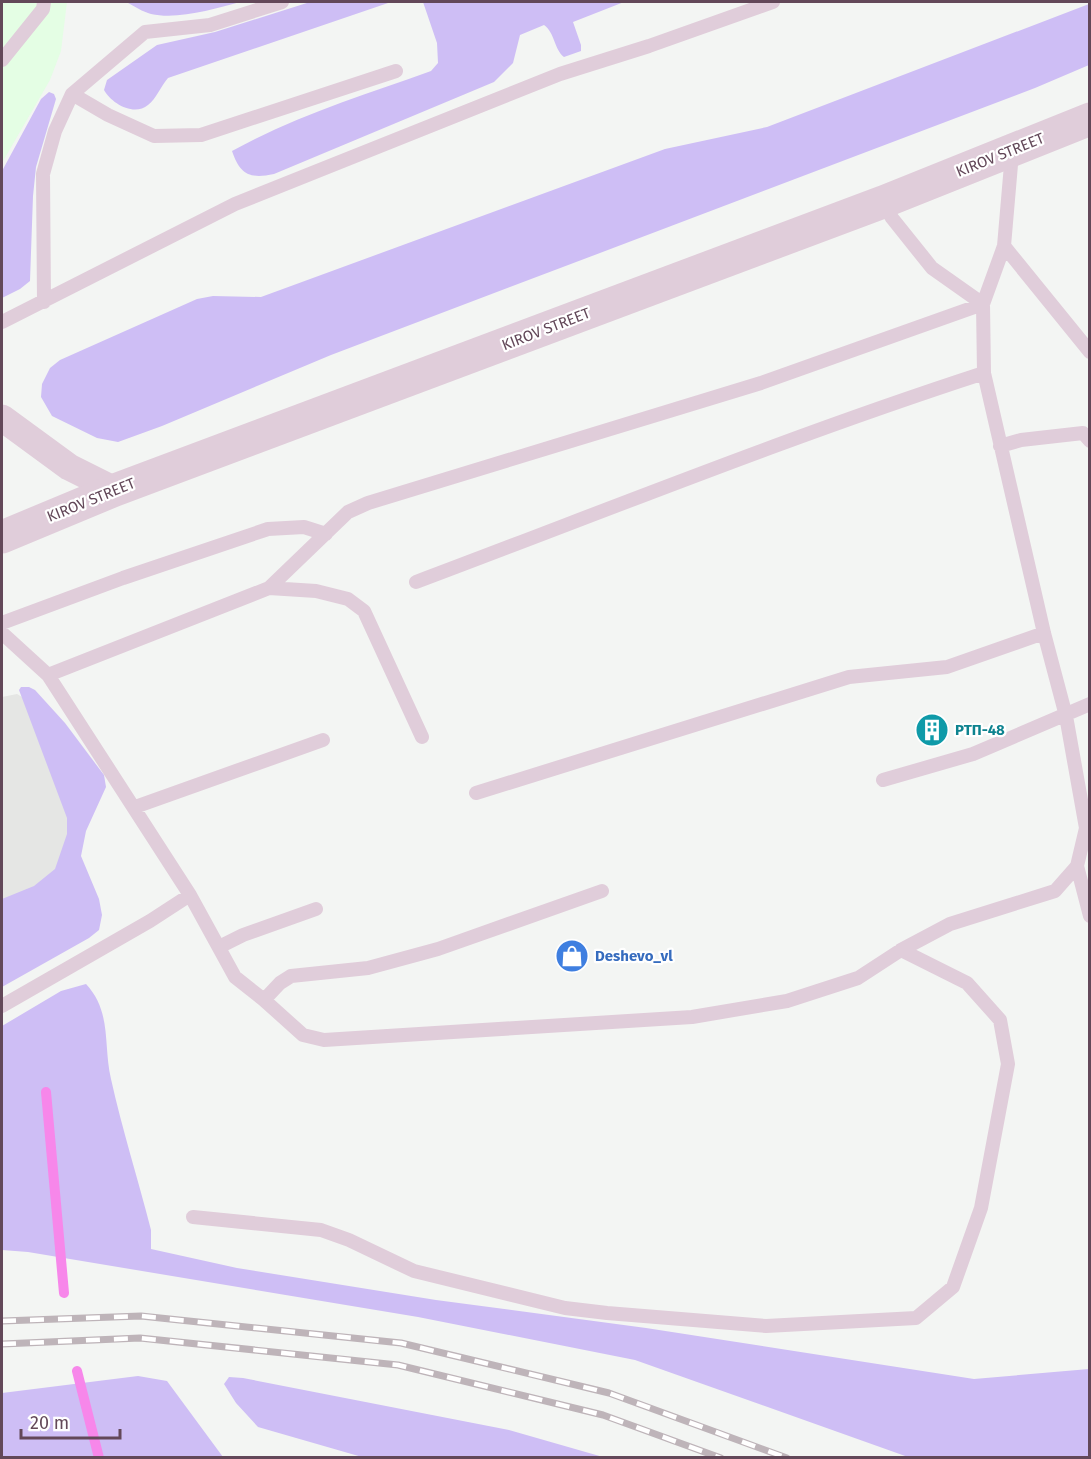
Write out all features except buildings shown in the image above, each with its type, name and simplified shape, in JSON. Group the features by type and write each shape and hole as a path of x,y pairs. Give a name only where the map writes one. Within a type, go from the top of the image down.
{"street":[{"name":"KIROV STREET","path":"2,537 115,490 883,202 1089,119"},
{"path":"2,418 69,467 115,490"}],"lane":[{"path":"2,60 43,9 44,2"},
{"path":"44,302 43,174 55,130 72,94 145,32 210,25 248,6 282,2"},
{"path":"2,322 235,204 560,74 649,46 773,2"},
{"path":"72,94 108,115 154,136 201,135 396,71"},
{"path":"2,633 48,675 190,895 235,977 303,1035 324,1040 692,1017 786,1001 858,978 901,950 950,924 1055,891 1077,866 1088,826 1066,716 1044,633 984,373 982,304 1004,246 1012,149"},
{"path":"883,202 892,218 932,268 982,304"},
{"path":"1004,246 1089,351"},
{"path":"48,675 269,588 348,512 368,503 761,383 982,304"},
{"path":"416,582 799,438 984,373"},
{"path":"1000,446 1021,440 1083,433 1089,441"},
{"path":"2,623 123,578 268,529 304,527 326,534"},
{"path":"269,588 316,591 348,599 364,611 422,737"},
{"path":"476,793 849,677 947,667 1044,633"},
{"path":"883,780 973,754 1089,705"},
{"path":"135,807 323,740"},
{"path":"1077,866 1089,916"},
{"path":"264,1000 280,983 291,976 368,968 428,952 602,891"},
{"path":"2,1006 150,921 190,895"},
{"path":"219,948 243,935 316,909"},
{"path":"193,1217 321,1230 349,1240 414,1271 565,1308 766,1326 916,1318 953,1287 981,1208 1008,1064 1000,1020 967,983 901,950"}],"shaded area":[{"path":"2,2 67,2 61,51 50,80 2,163"},
{"path":"126,2 240,2 173,16 151,14"},
{"path":"310,2 391,2 168,78 148,105 136,110 117,104 104,90 107,80 157,45 215,32"},
{"path":"423,2 624,2 573,22 581,51 564,57 558,50 548,28 544,25 520,35 513,63 494,82 274,174 258,176 242,170 232,151 256,138 305,117 431,71 438,63 437,43"},
{"path":"1089,4 1089,65 1035,88 331,355 162,426 118,442 97,438 52,416 41,397 42,384 50,368 60,360 197,299 213,296 261,297 665,149 767,127"},
{"path":"49,92 54,94 56,99 36,167 30,281 2,298 2,171 41,99"},
{"path":"21,687 35,690 65,723 104,775 106,787 86,831 81,856 99,899 102,915 99,930 89,938 2,987 2,899 34,886 55,869 67,834 67,818 19,690"},
{"path":"17,694 32,703 85,834 2,964 2,697"},
{"path":"86,984 100,1006 103,1017 111,1079 151,1230 151,1249 237,1268 436,1300 646,1328 974,1379 1089,1369 1089,1457 908,1457 635,1360 418,1317 28,1252 2,1250 2,1026 61,991"},
{"path":"138,1376 167,1381 223,1457 2,1457 2,1393"},
{"path":"229,1377 509,1430 603,1457 362,1457 258,1427 236,1403 224,1384"}],"waterway":[{"path":"46,1092 64,1293"},
{"path":"77,1371 99,1458"}],"railway":[{"path":"2,1321 141,1316 401,1343 609,1393 787,1458"},
{"path":"2,1344 140,1338 398,1365 603,1415 721,1458"}],"place":[{"name":"РТП-48","path":"932,730"},
{"name":"Deshevo_vl","path":"572,956"}]}
